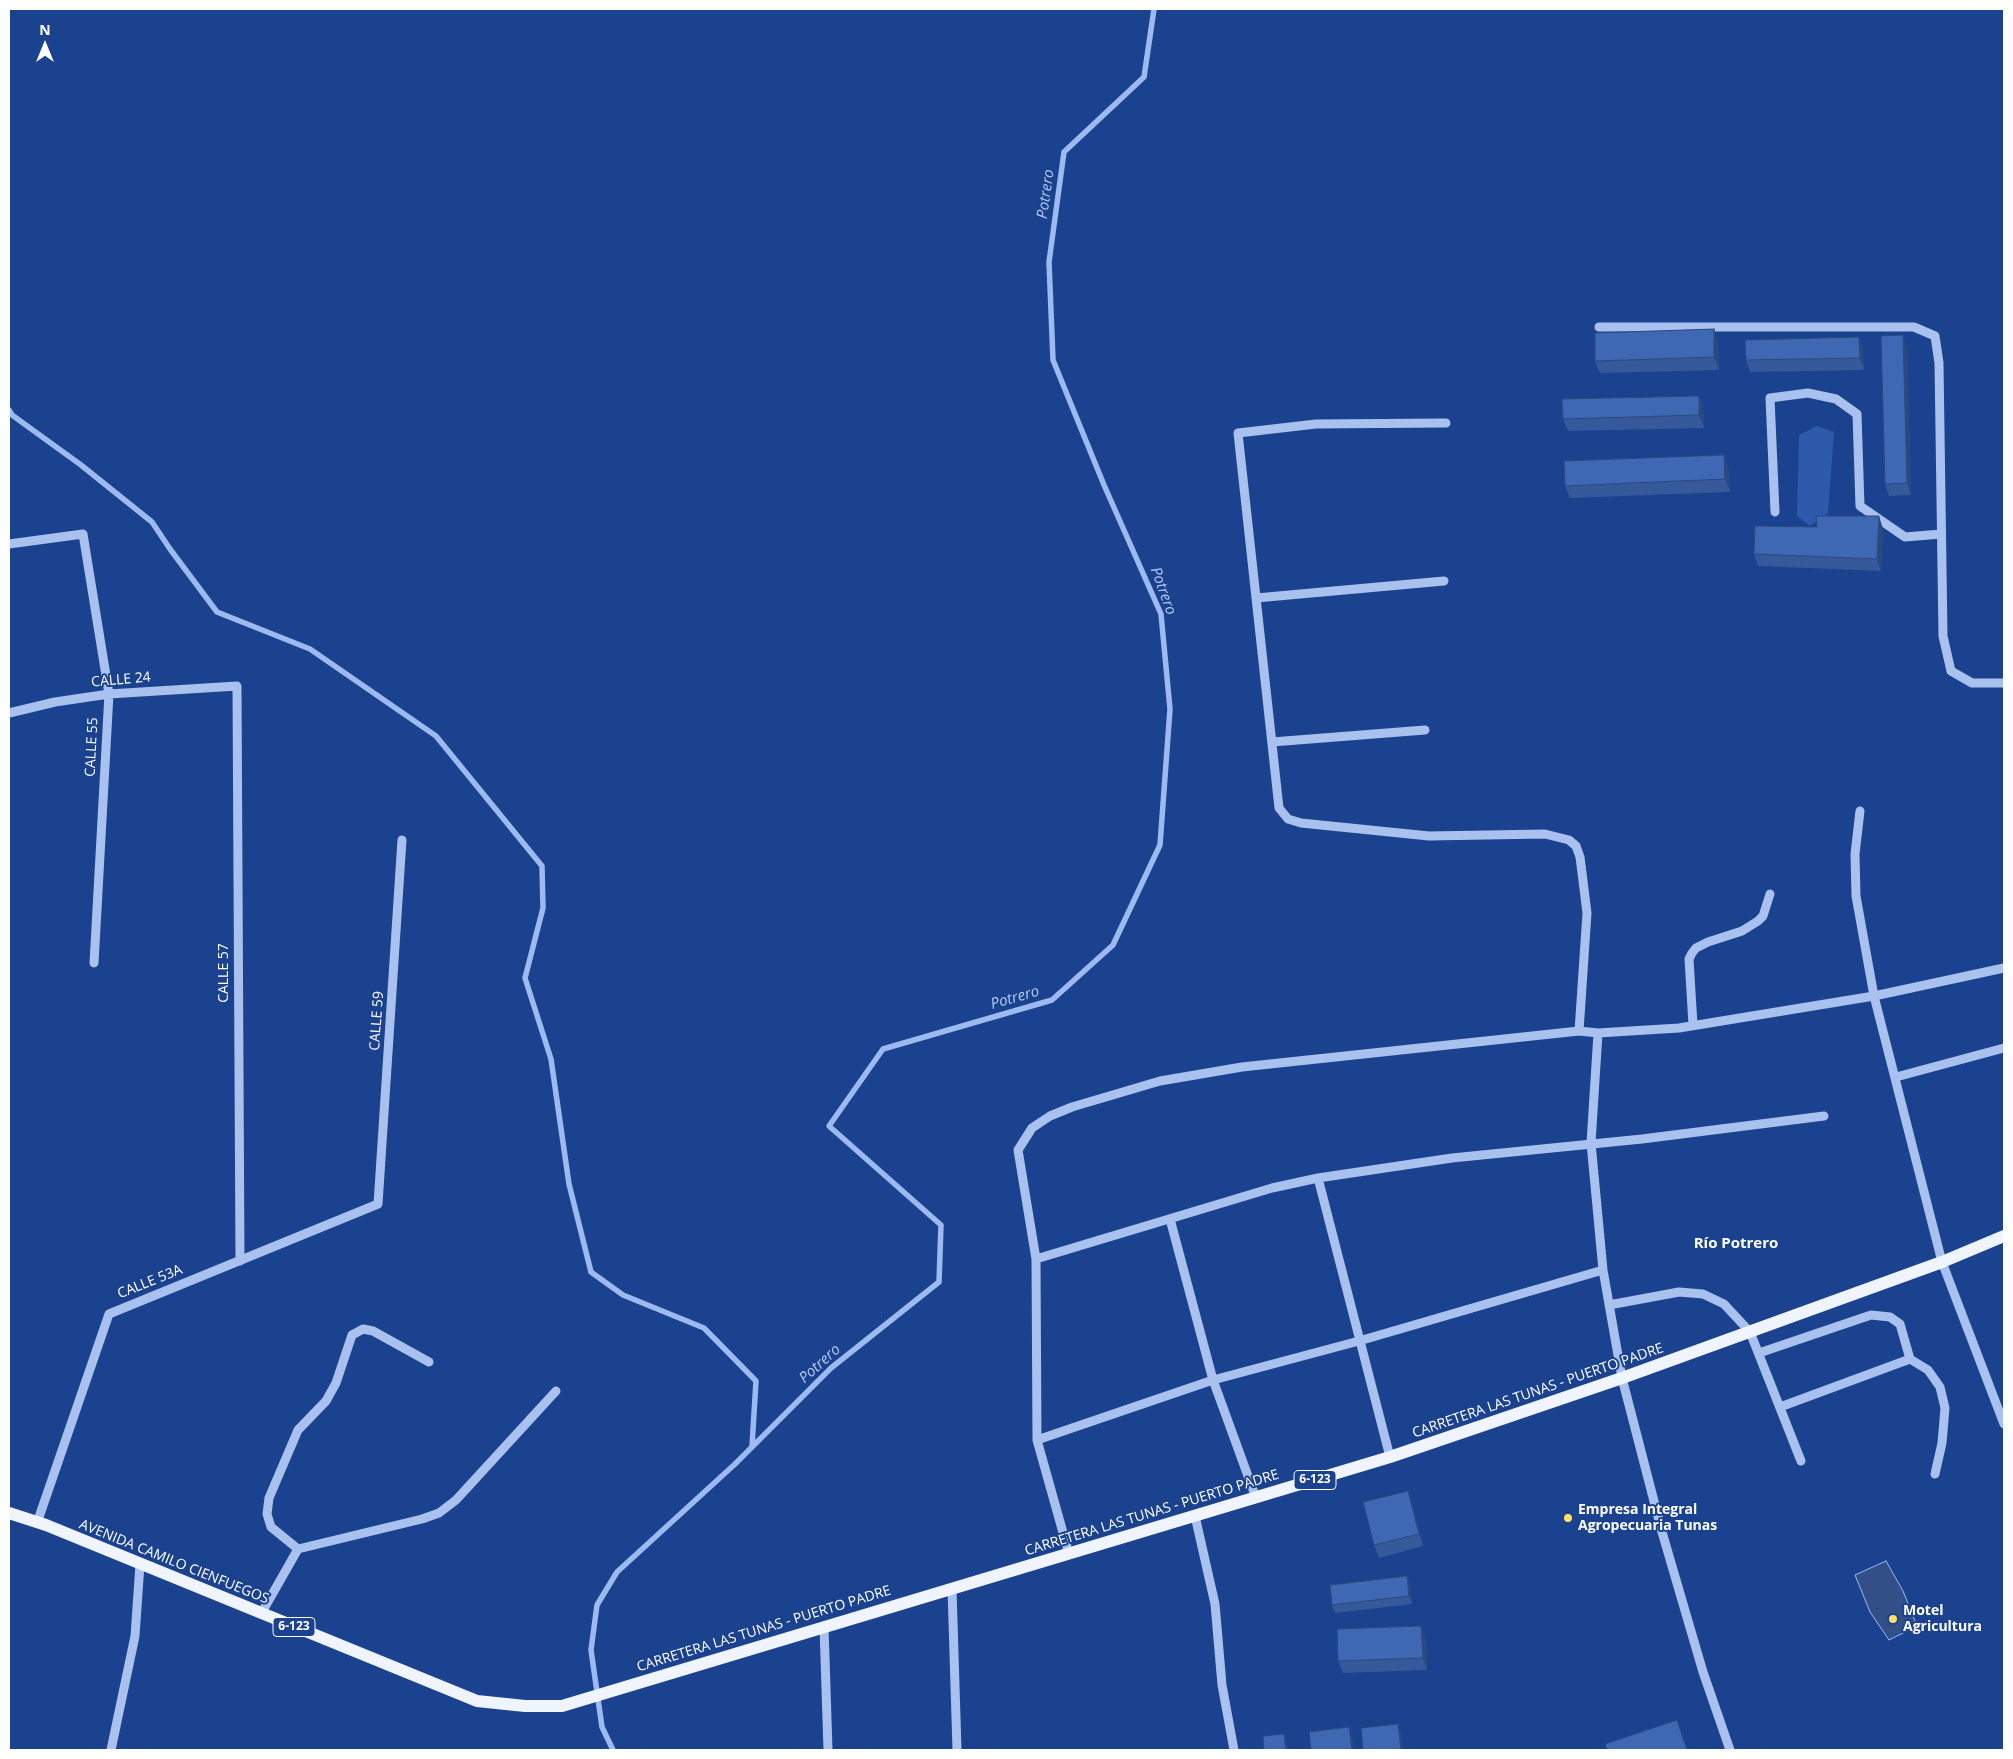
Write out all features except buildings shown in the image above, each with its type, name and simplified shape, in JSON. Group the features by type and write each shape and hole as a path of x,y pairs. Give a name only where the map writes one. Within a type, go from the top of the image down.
{"main road":[{"name":"CARRETERA LAS TUNAS - PUERTO PADRE","path":"585,1699 1390,1457 1750,1332 1942,1262 2004,1236"},
{"name":"AVENIDA CAMILO CIENFUEGOS","path":"9,1513 37,1522 477,1701 525,1706 562,1706 585,1699"}],"street":[{"path":"1598,327 1914,327 1935,336 1939,363 1943,636 1951,671 1972,683 2004,683"},
{"path":"1775,512 1770,398 1808,392 1836,399 1857,414 1860,506 1906,537 1941,534"},
{"path":"1446,423 1316,424 1238,433 1278,808 1288,819 1301,823 1429,836 1545,834 1569,840 1576,846 1580,857 1587,913 1579,1030"},
{"name":"CALLE 55","path":"9,544 83,534 109,694 94,963"},
{"path":"1256,598 1444,581"},
{"name":"CALLE 24","path":"9,713 55,702 109,694 237,686"},
{"name":"CALLE 57","path":"237,686 240,1260"},
{"path":"1272,742 1424,730"},
{"path":"1860,811 1855,854 1856,896 1874,996 1942,1262 2004,1424"},
{"name":"CALLE 59","path":"378,1204 402,840"},
{"path":"1693,1025 1689,959 1696,948 1708,942 1742,932 1758,921 1763,916 1770,894"},
{"path":"1069,1554 1037,1440 1036,1259 1018,1150 1032,1128 1050,1116 1072,1107 1160,1081 1242,1066 1579,1030 1598,1032 1693,1025 1874,996 2004,968"},
{"path":"1598,1032 1591,1143 1603,1270 1622,1378 1678,1588 1703,1672 1730,1750"},
{"path":"1896,1077 2004,1048"},
{"path":"1036,1259 1272,1188 1318,1178 1452,1158 1642,1139 1824,1116"},
{"path":"1318,1178 1390,1457"},
{"name":"CALLE 53A","path":"37,1522 109,1314 378,1204"},
{"path":"1170,1219 1213,1380 1256,1498"},
{"path":"1037,1440 1213,1380 1603,1270"},
{"path":"1609,1304 1680,1292 1704,1294 1724,1304 1750,1332 1801,1461"},
{"path":"1758,1353 1871,1315 1890,1317 1900,1324 1910,1359 1928,1370 1940,1387 1945,1408 1942,1444 1935,1474"},
{"path":"298,1549 271,1527 267,1514 269,1498 298,1430 326,1401 336,1383 352,1335 364,1330 373,1331 429,1362"},
{"path":"1780,1407 1910,1359"},
{"path":"261,1614 298,1549 422,1519 439,1513 456,1500 556,1391"},
{"path":"1195,1516 1215,1604 1222,1685 1234,1750"},
{"path":"111,1750 135,1636 140,1564"},
{"path":"952,1589 957,1750"},
{"path":"824,1627 828,1750"}],"shaded area":[{"path":"1817,426 1834,432 1828,513 1810,526 1797,516 1799,435"},
{"path":"1886,1561 1903,1591 1917,1626 1889,1640 1870,1612 1855,1575"}],"waterway":[{"name":"Potrero","path":"613,1750 602,1727 591,1650 597,1605 617,1572 735,1464 831,1368 939,1282 941,1225 829,1126 883,1049 1052,1000 1113,945 1160,845 1170,709 1161,614 1104,485 1053,360 1049,262 1064,152 1144,77 1154,9"},
{"path":"9,410 12,415 81,465 152,522 217,612 310,649 436,736 542,866 543,908 525,978 551,1059 569,1184 591,1272 623,1295 704,1328 756,1381 752,1446"}],"place":[{"name":"Empresa Integral Agropecuaria Tunas","path":"1568,1518"},
{"name":"Motel Agricultura","path":"1893,1619"}],"district":[{"name":"Río Potrero","path":"1736,1244"}]}
